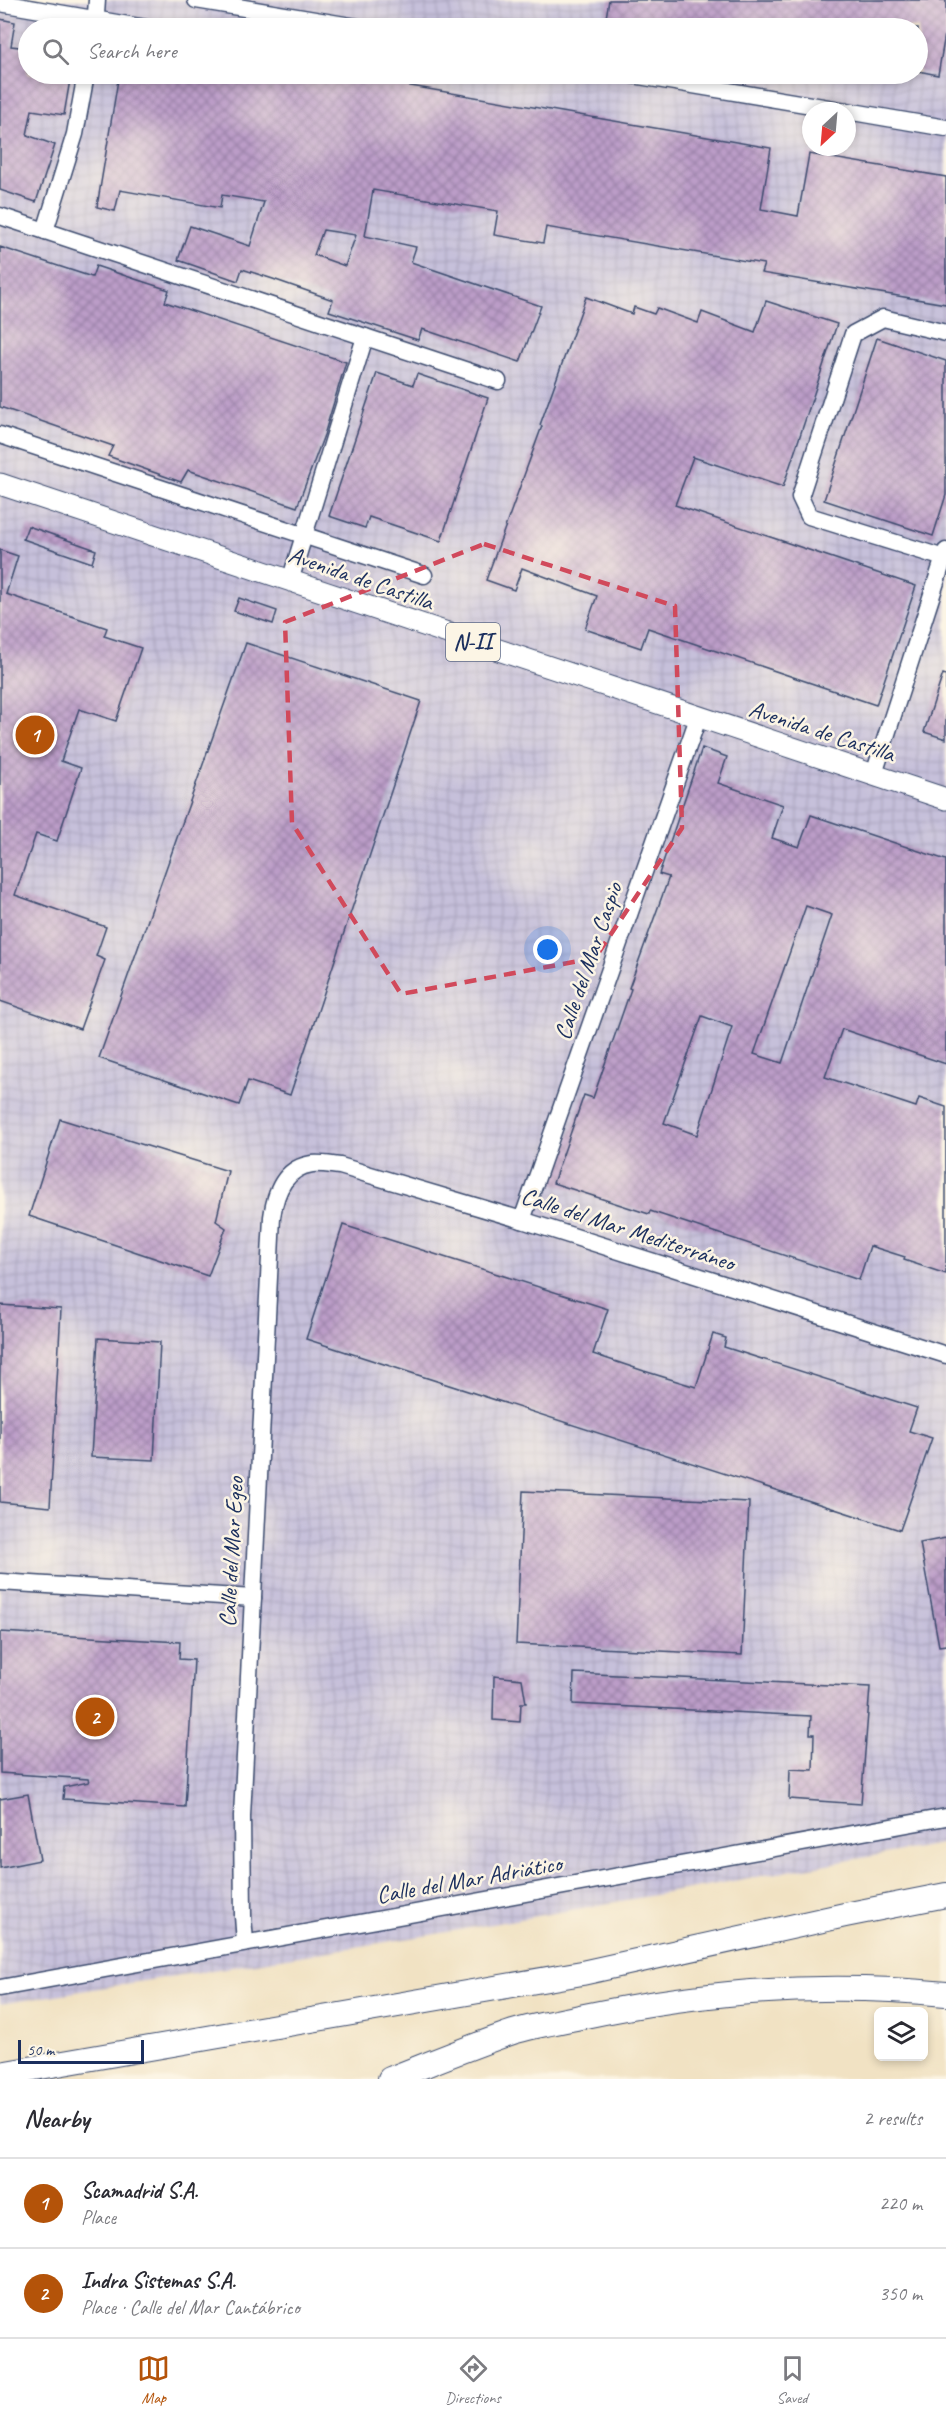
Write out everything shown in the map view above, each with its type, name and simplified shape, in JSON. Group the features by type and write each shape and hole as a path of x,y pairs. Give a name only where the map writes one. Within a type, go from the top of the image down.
{"highway":[{"path":"0,2074 582,1973 946,1895"},
{"path":"845,1915 946,1910"},
{"path":"390,2079 515,2032 608,2011 706,1995 802,1988 902,1990 946,1994"}],"main road":[{"name":"Avenida de Castilla","path":"0,484 946,799"}],"street":[{"path":"96,18 97,0"},
{"path":"196,0 303,18"},
{"path":"0,3 68,18"},
{"path":"45,231 75,134 84,84"},
{"path":"686,84 802,103"},
{"path":"856,113 946,128"},
{"path":"0,216 498,381"},
{"path":"874,774 945,555 810,516 800,497 854,333 883,318 946,333"},
{"path":"291,581 365,337"},
{"path":"0,435 424,575"},
{"name":"Calle del Mar Caspio","path":"522,1220 698,718"},
{"name":"Calle del Mar Mediterráneo","path":"294,1171 311,1164 340,1166 522,1220 946,1355"},
{"name":"Calle del Mar Egeo","path":"246,1942 243,1916 242,1816 272,1217 274,1196 282,1183 294,1171"},
{"path":"0,1582 253,1598"},
{"name":"Calle del Mar Adriático","path":"0,1988 246,1942 708,1862 946,1817"}],"highlighted area":[{"path":"484,544 675,606 682,828 595,958 401,994 292,823 285,622"}],"shaded area":[{"path":"0,0 946,0 946,1843 436,1934 0,2004"}],"building":[{"path":"609,0 946,0 946,29 938,75 928,73 928,18 606,18"},
{"path":"0,19 15,22 11,46 18,47 18,84 69,84 64,115 32,110 27,135 55,145 36,202 0,190"},
{"path":"117,84 399,84 771,148 761,209 798,216 809,156 821,156 946,177 946,304 761,273 764,264 546,227 543,243 494,235 498,211 373,190 365,236 416,247 411,262 541,306 520,362 422,329 418,340 329,311 333,300 242,269 238,281 178,260 190,226 250,246 264,202 222,195 220,208 120,190 115,211 97,207","holes":["323,230 356,235 345,266 314,255"]},
{"path":"0,247 92,277 96,266 169,290 165,302 346,362 324,435 297,507 188,470 181,482 108,456 113,446 0,407"},
{"path":"586,297 632,314 634,307 654,314 657,308 698,323 702,312 755,332 766,301 837,324 783,487 693,457 675,505 916,586 876,705 648,628 641,648 585,629 597,596 522,568 514,590 486,580"},
{"path":"877,338 946,361 946,495 933,536 824,500"},
{"path":"377,373 413,385 417,374 488,398 441,541 369,517 365,528 329,516"},
{"path":"28,526 96,550 92,563 23,539"},
{"path":"0,550 18,556 6,594 107,628 104,636 141,648 116,721 79,709 61,761 81,768 57,841 36,834 15,895 106,927 96,956 105,960 80,1029 0,1001"},
{"path":"239,598 277,611 273,624 234,611"},
{"path":"246,643 421,701 290,1095 248,1081 239,1105 99,1058"},
{"path":"943,674 946,675 946,739 924,732"},
{"path":"702,748 727,757 718,783 783,805 772,838 799,847 811,815 946,860 946,1064 842,1029 825,1077 916,1107 919,1098 946,1107 946,1274 870,1246 859,1280 650,1211 649,1214 553,1183 584,1095 593,1098 631,989 629,988 669,877 659,874","holes":["806,906 832,915 782,1063 754,1054","702,1016 732,1027 697,1135 664,1123"]},
{"path":"60,1119 228,1171 216,1221 226,1228 208,1276 29,1216"},
{"path":"343,1225 608,1309 593,1354 644,1371 696,1387 713,1334 726,1338 724,1347 917,1408 909,1431 932,1438 900,1530 306,1339"},
{"path":"0,1305 61,1309 50,1507 0,1502"},
{"path":"98,1338 160,1342 154,1460 91,1457"},
{"path":"523,1491 749,1502 742,1655 516,1644"},
{"path":"946,1538 946,1645 939,1646 920,1543"},
{"path":"0,1632 180,1642 179,1659 194,1660 185,1807 63,1799 64,1787 89,1782 88,1779 0,1773"},
{"path":"574,1673 870,1687 861,1804 789,1799 790,1769 813,1770 814,1734 810,1734 811,1716 573,1704"},
{"path":"494,1676 522,1679 526,1703 521,1703 520,1722 493,1720"},
{"path":"28,1794 40,1860 0,1868 0,1799"}],"place":[{"name":"Scamadrid S.A.","path":"35,735"},
{"name":"Indra Sistemas S.A.","path":"95,1717"}]}
